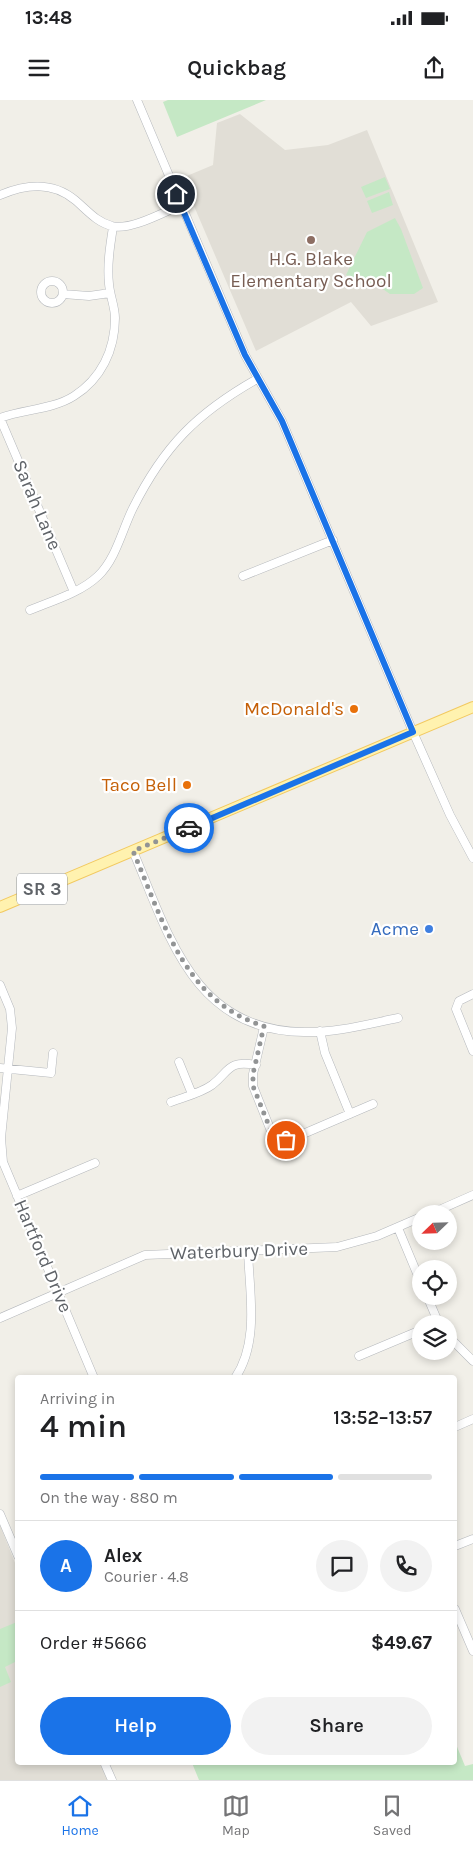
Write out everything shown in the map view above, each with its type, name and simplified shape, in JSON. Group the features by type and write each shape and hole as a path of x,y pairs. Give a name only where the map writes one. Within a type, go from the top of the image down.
{"main road":[{"name":"SR 3","path":"0,907 473,707"}],"street":[{"path":"137,100 245,355 282,421 413,732 450,814 473,858"},
{"path":"0,195 31,185 51,187 75,200 89,214 113,227 139,222 181,204"},
{"path":"0,418 73,397 94,379 106,362 114,341 115,317 110,293 108,260 113,227"},
{"path":"63,294 89,296 110,293"},
{"path":"30,610 74,592 92,581 105,568 150,476 176,439 223,398 257,378"},
{"name":"Sarah Lane","path":"0,418 74,592"},
{"path":"243,576 332,540"},
{"path":"133,851 177,952 192,976 207,993 226,1008 264,1026 289,1032 320,1031 398,1018"},
{"name":"Hartford Drive","path":"0,985 12,1018 4,1068 1,1152 17,1196 93,1375"},
{"path":"473,994 459,1001 456,1009 473,1051"},
{"path":"264,1026 253,1080 254,1090 271,1131 279,1139 289,1140 373,1104"},
{"path":"320,1031 325,1052 350,1114"},
{"path":"4,1068 51,1073 53,1053"},
{"path":"179,1062 192,1094"},
{"path":"172,1102 212,1084 223,1072 232,1066 243,1063 256,1064"},
{"path":"17,1196 94,1163"},
{"path":"452,1205 473,1196"},
{"name":"Waterbury Drive","path":"0,1318 145,1255 337,1247 365,1240 412,1222"},
{"path":"398,1228 412,1261"},
{"path":"237,1375 243,1363 250,1340 248,1250"},
{"path":"359,1356 412,1334"},
{"path":"457,1345 473,1361"},
{"path":"457,1426 473,1419"},
{"path":"0,1514 15,1549"},
{"path":"457,1545 473,1539"},
{"path":"457,1614 473,1651"},
{"path":"105,1765 112,1780"}],"shaded area":[{"name":"H.G. Blake Elementary School","path":"240,114 285,150 328,145 367,130 438,302 371,326 351,302 256,351 182,178 213,165 217,123"},
{"path":"0,1525 15,1563 15,1765 101,1765 108,1780 0,1780"}],"green space":[{"path":"168,100 266,100 177,137 163,102"},
{"path":"385,177 390,189 366,198 361,187"},
{"path":"389,192 393,205 372,213 367,201"},
{"path":"395,218 423,288 414,294 390,294 377,285 346,275 367,232"},
{"path":"15,1623 15,1662 5,1667 11,1682 0,1687 0,1629"},
{"path":"457,1747 465,1766 473,1764 473,1780 199,1780 193,1765 457,1765"}],"way so far":[{"path":"189,828 133,851 182,963 210,997 238,1016 264,1026 253,1074 253,1086 271,1131 279,1139 286,1140"}],"place":[{"name":"H.G. Blake Elementary School","path":"311,240"},
{"name":"McDonald's","path":"354,709"},
{"name":"Taco Bell","path":"187,785"},
{"name":"Acme","path":"429,929"}],"route":[{"path":"176,194 245,355 282,421 413,732 189,828"}]}
